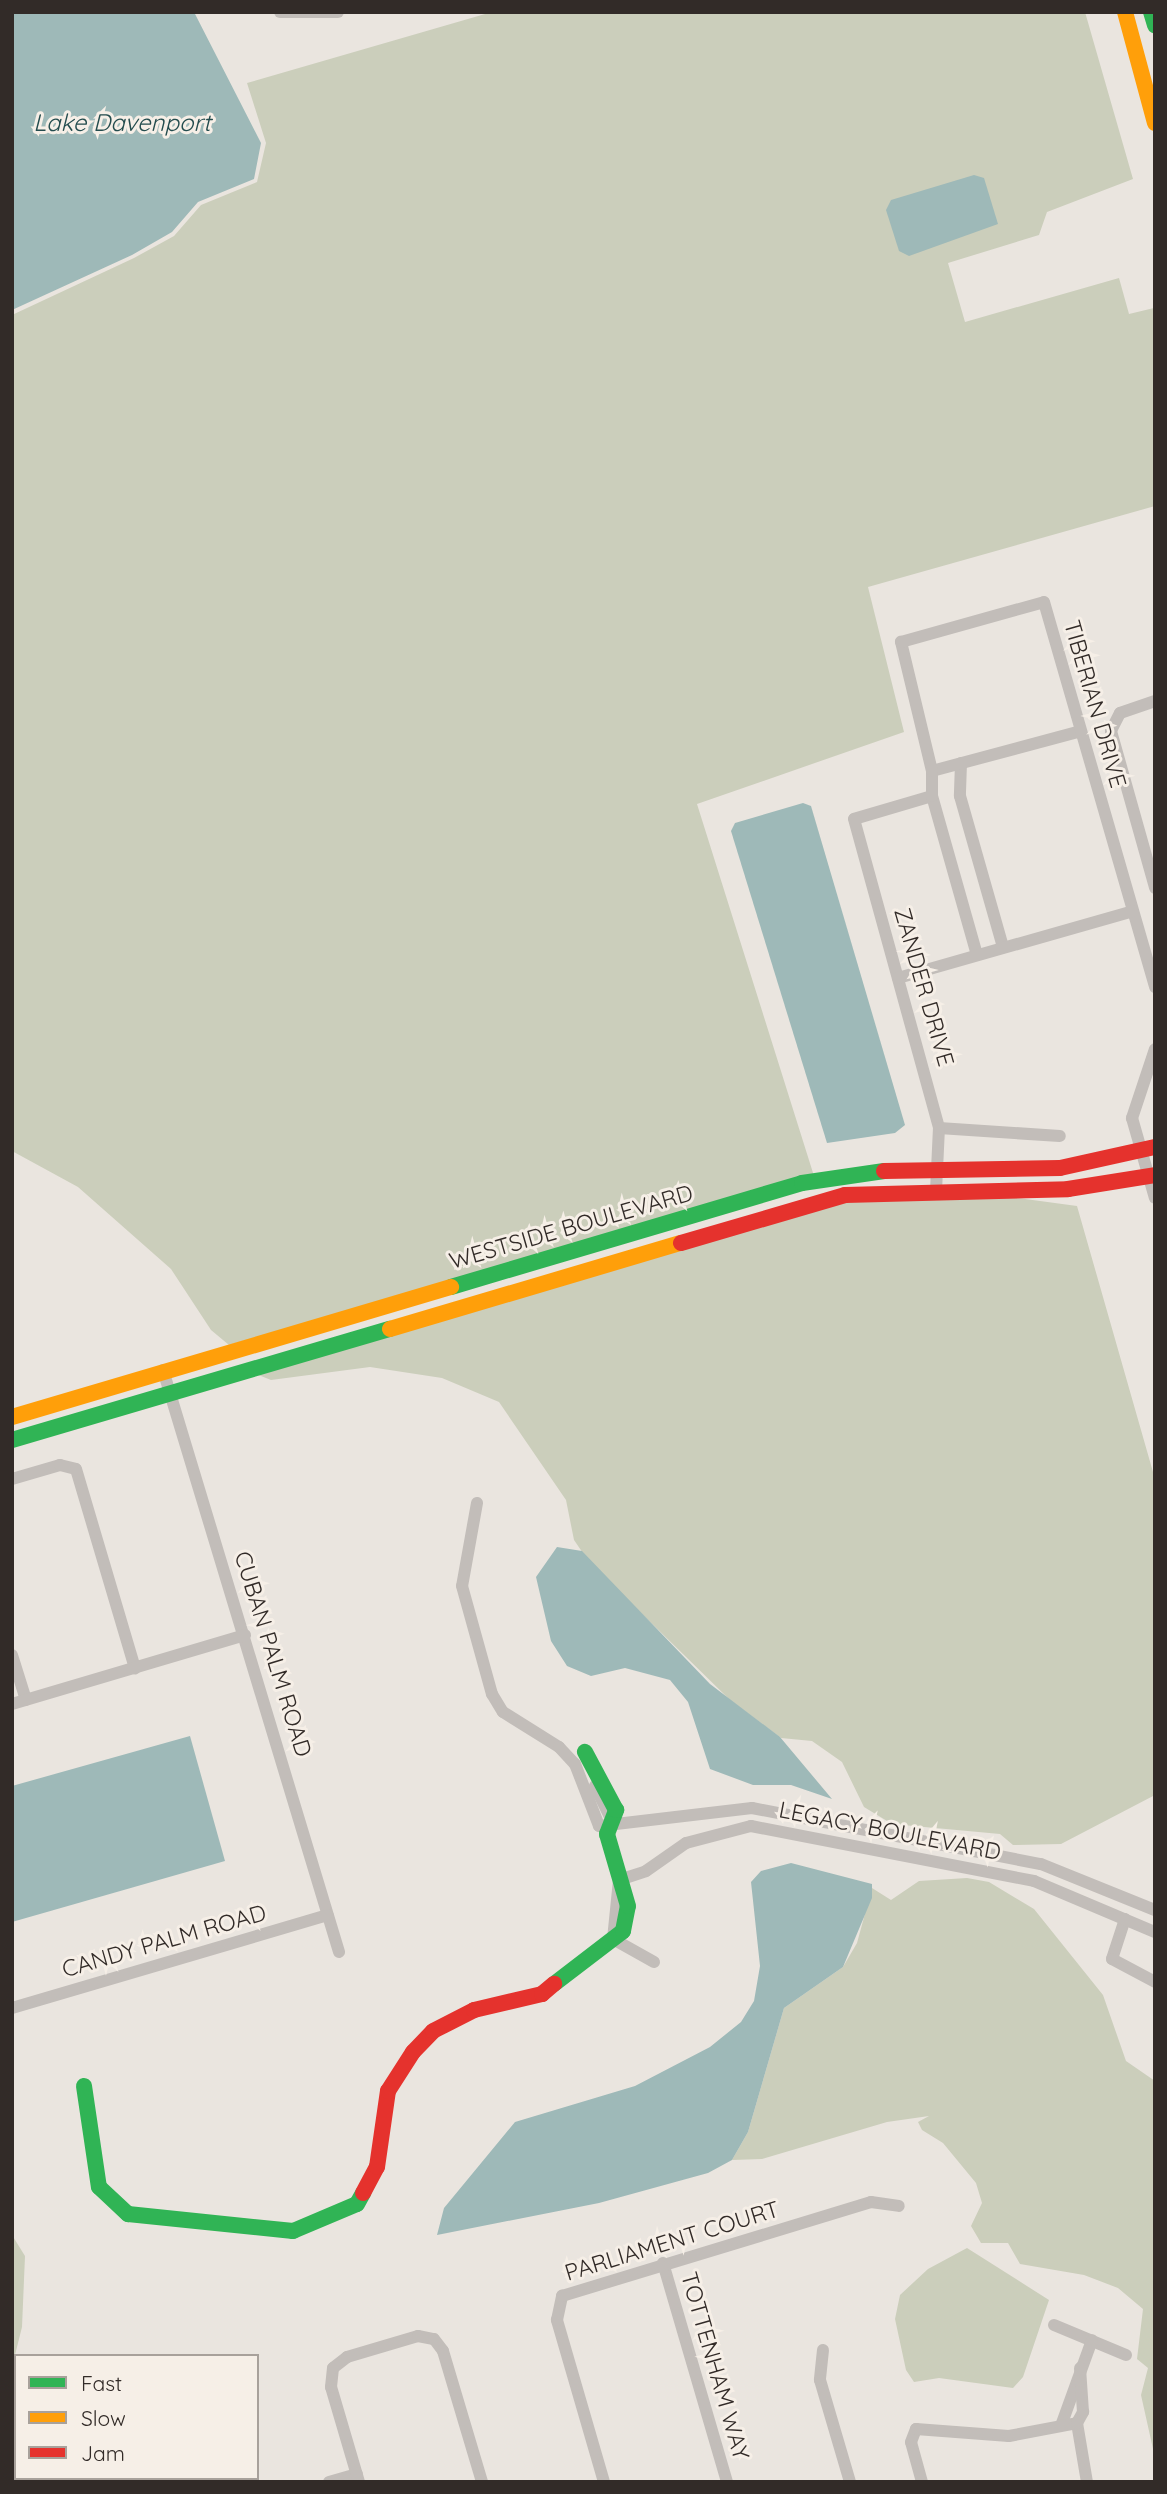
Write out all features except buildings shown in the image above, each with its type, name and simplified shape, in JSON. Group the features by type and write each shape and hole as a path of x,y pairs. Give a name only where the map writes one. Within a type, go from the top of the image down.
{"main road":[{"path":"1125,12 1155,123"},
{"path":"1151,12 1155,25"},
{"name":"WESTSIDE BOULEVARD","path":"12,1418 163,1370 802,1183 936,1169 1060,1168 1148,1149"},
{"name":"WESTSIDE BOULEVARD","path":"12,1440 172,1390 845,1195 1068,1189 1152,1176"},
{"path":"84,2086 99,2187 128,2214 174,2223 314,2227 358,2204 369,2187 388,2091 433,2031 474,2010 542,1994 614,1939 628,1918 605,1824 616,1810 610,1791 580,1758"}],"street":[{"path":"280,12 338,12"},
{"name":"TIBERIAN DRIVE","path":"977,955 932,796 932,771 901,642 1044,602 1155,987"},
{"path":"1155,701 1120,713 1111,731 1155,888"},
{"path":"932,771 1081,731"},
{"path":"961,763 961,796 1003,947"},
{"name":"ZANDER DRIVE","path":"932,796 855,819 939,1128 936,1191"},
{"path":"898,978 1133,911"},
{"path":"1155,1049 1132,1111 1148,1149 1155,1198"},
{"path":"939,1128 1060,1136"},
{"name":"CUBAN PALM ROAD","path":"163,1370 172,1390 339,1952"},
{"path":"12,1479 60,1465 76,1469 135,1668"},
{"path":"477,1503 463,1593 492,1694 503,1712 580,1758 605,1824"},
{"path":"12,1704 245,1635"},
{"path":"12,1655 26,1700"},
{"name":"LEGACY BOULEVARD","path":"605,1824 663,1822 752,1808 1041,1864 1155,1910"},
{"name":"LEGACY BOULEVARD","path":"619,1880 646,1871 686,1843 751,1826 1034,1881 1155,1932"},
{"name":"CANDY PALM ROAD","path":"12,2008 328,1914"},
{"path":"1125,1919 1112,1959 1155,1982"},
{"path":"614,1939 654,1962"},
{"name":"PARLIAMENT COURT","path":"604,2482 557,2307 572,2289 871,2202 899,2206"},
{"name":"TOTTENHAM WAY","path":"663,2263 727,2482"},
{"path":"1054,2325 1126,2355"},
{"path":"329,2482 358,2478 331,2387 333,2368 347,2357 424,2336 443,2351 482,2482"},
{"path":"1062,2423 1091,2340"},
{"path":"823,2350 820,2380 850,2482"},
{"path":"1080,2368 1083,2412 1077,2423 1087,2482"},
{"path":"922,2482 911,2442 921,2427 1009,2436 1062,2423 1077,2423"}],"green space":[{"path":"492,12 1085,12 1133,179 1047,212 1039,235 948,263 965,322 1119,278 1129,314 1154,308 1155,506 868,587 904,732 697,804 814,1176 229,1345 211,1330 171,1269 78,1187 12,1151 12,315 134,258 174,236 201,205 257,182 266,143 247,83"},
{"path":"996,1195 1077,1206 1155,1479 1155,1795 1061,1844 1013,1845 1000,1834 892,1824 864,1807 842,1762 812,1741 781,1738 730,1700 589,1562 574,1540 566,1500 499,1402 442,1378 370,1367 271,1380 256,1374 846,1200"},
{"path":"967,1878 989,1882 1034,1909 1103,1995 1126,2061 1155,2081 1155,2458 1141,2395 1148,2368 1137,2359 1143,2309 1118,2288 1084,2275 1020,2264 1008,2243 981,2243 971,2226 982,2203 976,2183 943,2143 922,2130 918,2122 929,2116 887,2122 762,2159 732,2160 748,2132 784,2008 843,1967 857,1943 872,1888 891,1900 919,1881"},
{"path":"12,2235 25,2256 22,2327 12,2367"},
{"path":"967,2248 1049,2300 1023,2377 1013,2388 939,2378 914,2382 906,2370 895,2319 900,2295 928,2269"}],"water":[{"name":"Lake Davenport","path":"12,12 194,12 261,143 254,179 198,202 172,232 132,255 12,310"},
{"path":"974,175 984,178 998,224 909,256 899,251 886,210 891,200"},
{"path":"803,803 811,806 905,1125 895,1133 827,1143 731,831 735,823"},
{"path":"557,1547 582,1551 710,1684 780,1737 832,1799 791,1785 753,1785 710,1769 688,1702 670,1680 625,1668 591,1676 567,1666 551,1641 536,1577"},
{"path":"190,1736 225,1861 12,1922 12,1786"},
{"path":"791,1863 872,1884 872,1898 843,1967 784,2008 748,2132 732,2160 708,2173 599,2203 437,2235 444,2208 515,2122 635,2086 710,2047 741,2022 754,2001 760,1966 751,1882 761,1871"}],"traffic: fast":[{"path":"1151,12 1155,25"},
{"path":"451,1287 802,1183 884,1171"},
{"path":"12,1440 390,1329"},
{"path":"554,1984 623,1931 628,1906 607,1834 616,1810 585,1752"},
{"path":"84,2086 99,2187 128,2214 293,2231 357,2204 363,2193"}],"traffic: slow":[{"path":"1125,12 1155,123"},
{"path":"390,1329 681,1243"},
{"path":"12,1417 451,1287"}],"traffic: jam":[{"path":"884,1171 1060,1168 1155,1147"},
{"path":"681,1243 845,1195 1068,1189 1155,1175"},
{"path":"363,2193 377,2167 388,2091 413,2052 433,2031 474,2010 542,1994 554,1984"}]}
